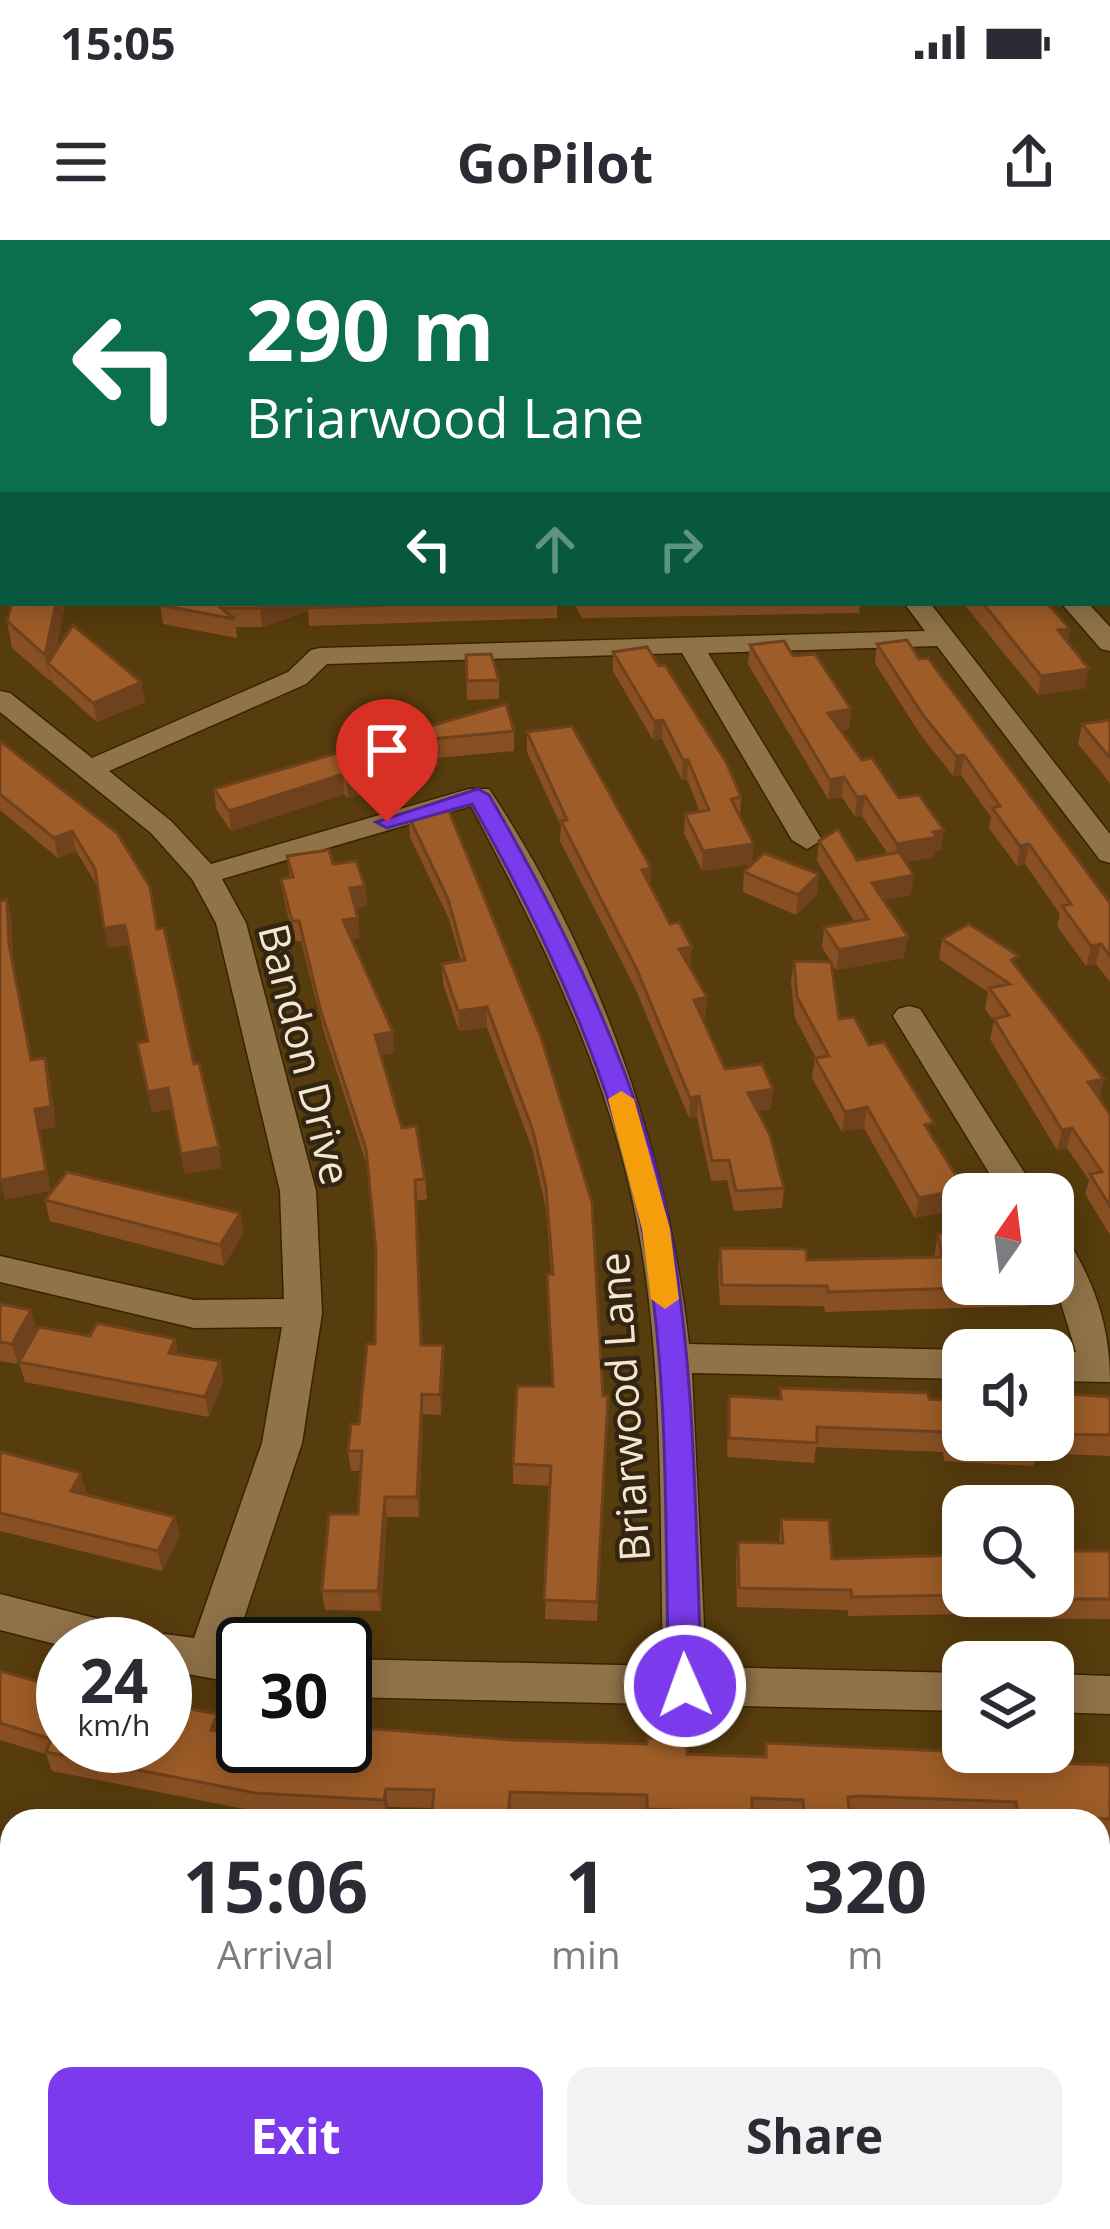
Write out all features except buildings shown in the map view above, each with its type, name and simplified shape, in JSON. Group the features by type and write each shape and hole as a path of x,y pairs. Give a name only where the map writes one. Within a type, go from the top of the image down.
{"street":[{"path":"918,606 1110,854"},
{"path":"1077,606 1110,643"},
{"path":"88,770 297,678 320,656 942,638"},
{"path":"688,643 807,840"},
{"name":"Bandon Drive","path":"0,699 161,827 205,875 230,923 298,1191 303,1313 282,1443 238,1617"},
{"name":"Briarwood Lane","path":"205,875 478,795 531,887 622,1103 656,1229 672,1358 685,1686"},
{"path":"909,1016 1007,1173"},
{"path":"0,1269 194,1314 303,1313"},
{"path":"1074,1282 1105,1367 1074,1366"},
{"path":"672,1358 942,1364"},
{"path":"0,1612 36,1621"},
{"path":"372,1679 942,1691"},
{"path":"1074,1694 1110,1695"}],"slow traffic":[{"path":"621,1099 656,1229 665,1299"}],"route":[{"path":"387,822 478,795 531,887 622,1103 656,1229 672,1358 685,1686"}]}
